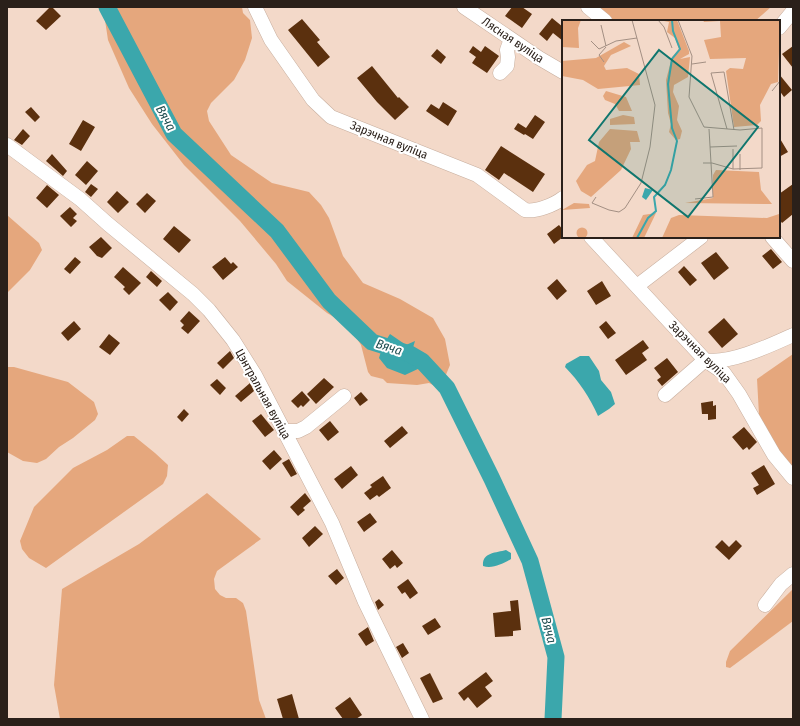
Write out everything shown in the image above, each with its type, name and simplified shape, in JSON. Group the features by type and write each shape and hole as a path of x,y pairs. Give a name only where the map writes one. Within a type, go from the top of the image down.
{"street":[{"name":"Зарэчная вуліца","path":"255,7 271,40 313,100 331,117 477,175 525,210 531,211 562,201"},
{"name":"Лясная вуліца","path":"464,7 562,71"},
{"path":"588,7 604,20"},
{"path":"780,27 793,11"},
{"path":"500,74 507,66 507,50 511,39"},
{"name":"Цэнтральная вуліца","path":"7,145 80,199 179,282 209,310 223,326 242,354 285,431 332,523 365,602 422,719"},
{"name":"Зарэчная вуліца","path":"592,238 705,360 724,373 740,394 774,455 793,478"},
{"path":"637,286 700,238"},
{"path":"773,238 793,261"},
{"path":"665,396 705,360 711,362 732,358 773,344 793,335"},
{"path":"285,431 298,431 306,427 344,396"},
{"path":"766,605 781,584 793,574"}],"shaded area":[{"path":"103,7 242,7 243,13 250,20 252,38 245,60 234,80 211,103 207,111 209,121 231,155 272,183 309,192 321,205 329,218 343,256 363,283 400,299 433,318 445,339 450,365 445,377 438,386 429,383 417,385 387,383 383,379 371,376 368,372 361,345 348,325 327,313 287,281 276,264 240,221 184,165 152,124 129,88 108,40"},
{"path":"597,7 771,7 756,20 610,20"},
{"path":"7,215 39,243 42,250 30,270 7,293"},
{"path":"793,354 793,472 779,458 759,415 757,379"},
{"path":"7,367 14,367 68,382 94,402 98,414 95,420 73,438 59,447 46,459 37,463 23,461 7,452"},
{"path":"127,436 134,436 168,465 167,476 163,484 46,568 29,558 22,549 20,541 34,507 73,468 107,450"},
{"path":"207,493 261,539 217,571 214,579 215,589 220,595 226,598 236,598 243,603 246,611 259,700 266,719 60,719 54,685 62,589 139,544"},
{"path":"793,589 793,621 730,668 726,667 726,662 730,651"}],"water":[{"path":"390,334 406,345 415,341 411,354 422,361 420,368 405,375 387,368 379,358 383,345"},
{"path":"580,356 589,356 599,371 601,380 611,392 615,404 598,416 584,390 565,367 566,364"},
{"path":"506,550 511,553 511,559 494,566 483,566 483,561 487,556"}],"building":[{"path":"50,7 52,7 61,16 46,30 36,21"},
{"path":"512,7 522,7 532,14 522,28 505,16"},
{"path":"552,18 562,26 562,40 553,33 547,41 539,34"},
{"path":"302,19 320,40 317,42 330,57 318,67 288,30"},
{"path":"473,46 481,52 485,46 499,56 487,73 472,63 476,57 469,52"},
{"path":"793,46 793,68 782,54"},
{"path":"437,49 446,57 441,64 431,56"},
{"path":"372,66 398,98 399,97 409,107 395,120 377,102 357,78"},
{"path":"780,75 792,90 784,97 780,91"},
{"path":"443,102 457,111 448,126 426,111 431,104 439,109"},
{"path":"31,107 40,117 35,122 25,112"},
{"path":"535,115 545,122 533,139 514,129 518,123 526,128"},
{"path":"83,120 95,127 81,151 69,144"},
{"path":"23,129 30,136 22,145 14,140"},
{"path":"780,139 788,152 780,156"},
{"path":"501,146 545,174 533,192 504,173 499,180 485,170"},
{"path":"52,154 67,171 63,176 46,161"},
{"path":"87,161 98,171 86,185 75,175"},
{"path":"91,184 98,189 91,197 85,192"},
{"path":"793,184 793,214 782,223 780,220 780,193"},
{"path":"47,185 59,195 47,208 36,198"},
{"path":"117,191 129,202 118,213 107,202"},
{"path":"147,193 156,201 145,213 136,204"},
{"path":"70,207 77,214 73,218 77,221 71,227 60,216"},
{"path":"559,225 562,229 562,238 554,244 547,234"},
{"path":"174,226 191,240 179,253 163,239"},
{"path":"101,237 112,248 102,258 97,256 89,247"},
{"path":"771,249 782,262 773,269 762,256"},
{"path":"716,252 729,268 714,280 701,263"},
{"path":"75,257 81,262 70,274 64,269"},
{"path":"225,257 231,264 233,262 238,267 223,280 212,267"},
{"path":"684,266 697,280 690,286 678,272"},
{"path":"123,267 141,283 129,295 123,289 125,287 114,277"},
{"path":"151,271 162,281 157,287 146,277"},
{"path":"557,279 567,291 557,300 547,288"},
{"path":"602,281 611,296 596,305 587,291"},
{"path":"168,292 178,302 170,311 159,300"},
{"path":"189,311 200,321 188,334 181,328 184,325 180,321"},
{"path":"724,318 738,334 722,348 708,332"},
{"path":"74,321 81,329 68,341 61,333"},
{"path":"606,321 616,333 608,339 599,327"},
{"path":"109,334 120,343 110,355 99,347"},
{"path":"643,340 649,348 642,353 647,360 626,375 615,360"},
{"path":"230,351 234,358 223,369 217,363"},
{"path":"667,358 678,372 662,386 657,380 661,377 654,368"},
{"path":"324,378 334,387 316,404 307,394"},
{"path":"217,379 226,388 220,395 210,385"},
{"path":"250,383 254,391 241,402 235,396"},
{"path":"302,391 310,400 303,407 301,405 298,408 291,401"},
{"path":"361,392 368,400 360,406 354,398"},
{"path":"713,401 713,406 716,405 716,419 708,420 708,414 702,414 701,403"},
{"path":"184,409 189,414 182,422 177,417"},
{"path":"261,414 274,430 265,437 252,421"},
{"path":"330,421 339,432 328,441 319,430"},
{"path":"402,426 408,433 390,448 384,441"},
{"path":"744,427 757,442 749,450 747,447 743,450 732,437"},
{"path":"274,450 282,459 270,470 262,461"},
{"path":"289,459 297,474 291,477 282,463"},
{"path":"764,465 775,484 757,495 753,488 759,485 751,473"},
{"path":"351,466 358,475 342,489 334,479"},
{"path":"383,476 391,488 379,497 377,495 370,500 364,493 372,487 370,485"},
{"path":"305,493 311,501 303,508 305,510 298,516 290,507"},
{"path":"370,513 377,522 364,532 357,522"},
{"path":"315,526 323,534 309,547 302,538"},
{"path":"722,540 729,547 736,540 742,546 729,560 715,547"},
{"path":"392,550 403,563 397,568 395,565 390,569 382,559"},
{"path":"337,569 344,578 336,585 328,576"},
{"path":"408,579 418,593 410,599 405,592 402,594 397,587"},
{"path":"379,599 384,605 378,610 375,602"},
{"path":"518,600 521,630 513,631 513,636 495,637 493,613 511,611 510,601"},
{"path":"435,618 441,627 428,635 422,626"},
{"path":"368,627 374,641 366,646 358,634"},
{"path":"403,643 409,653 402,658 396,647"},
{"path":"486,672 493,681 485,687 492,696 477,708 468,697 464,701 458,693"},
{"path":"430,673 443,699 433,703 420,678"},
{"path":"292,694 299,719 283,719 277,699"},
{"path":"350,697 362,715 356,719 343,719 335,708"}],"waterway":[{"name":"Вяча","path":"107,7 174,134 277,231 329,301 372,342 410,354 422,361 447,388 492,479 530,561 556,657 553,719"}]}
